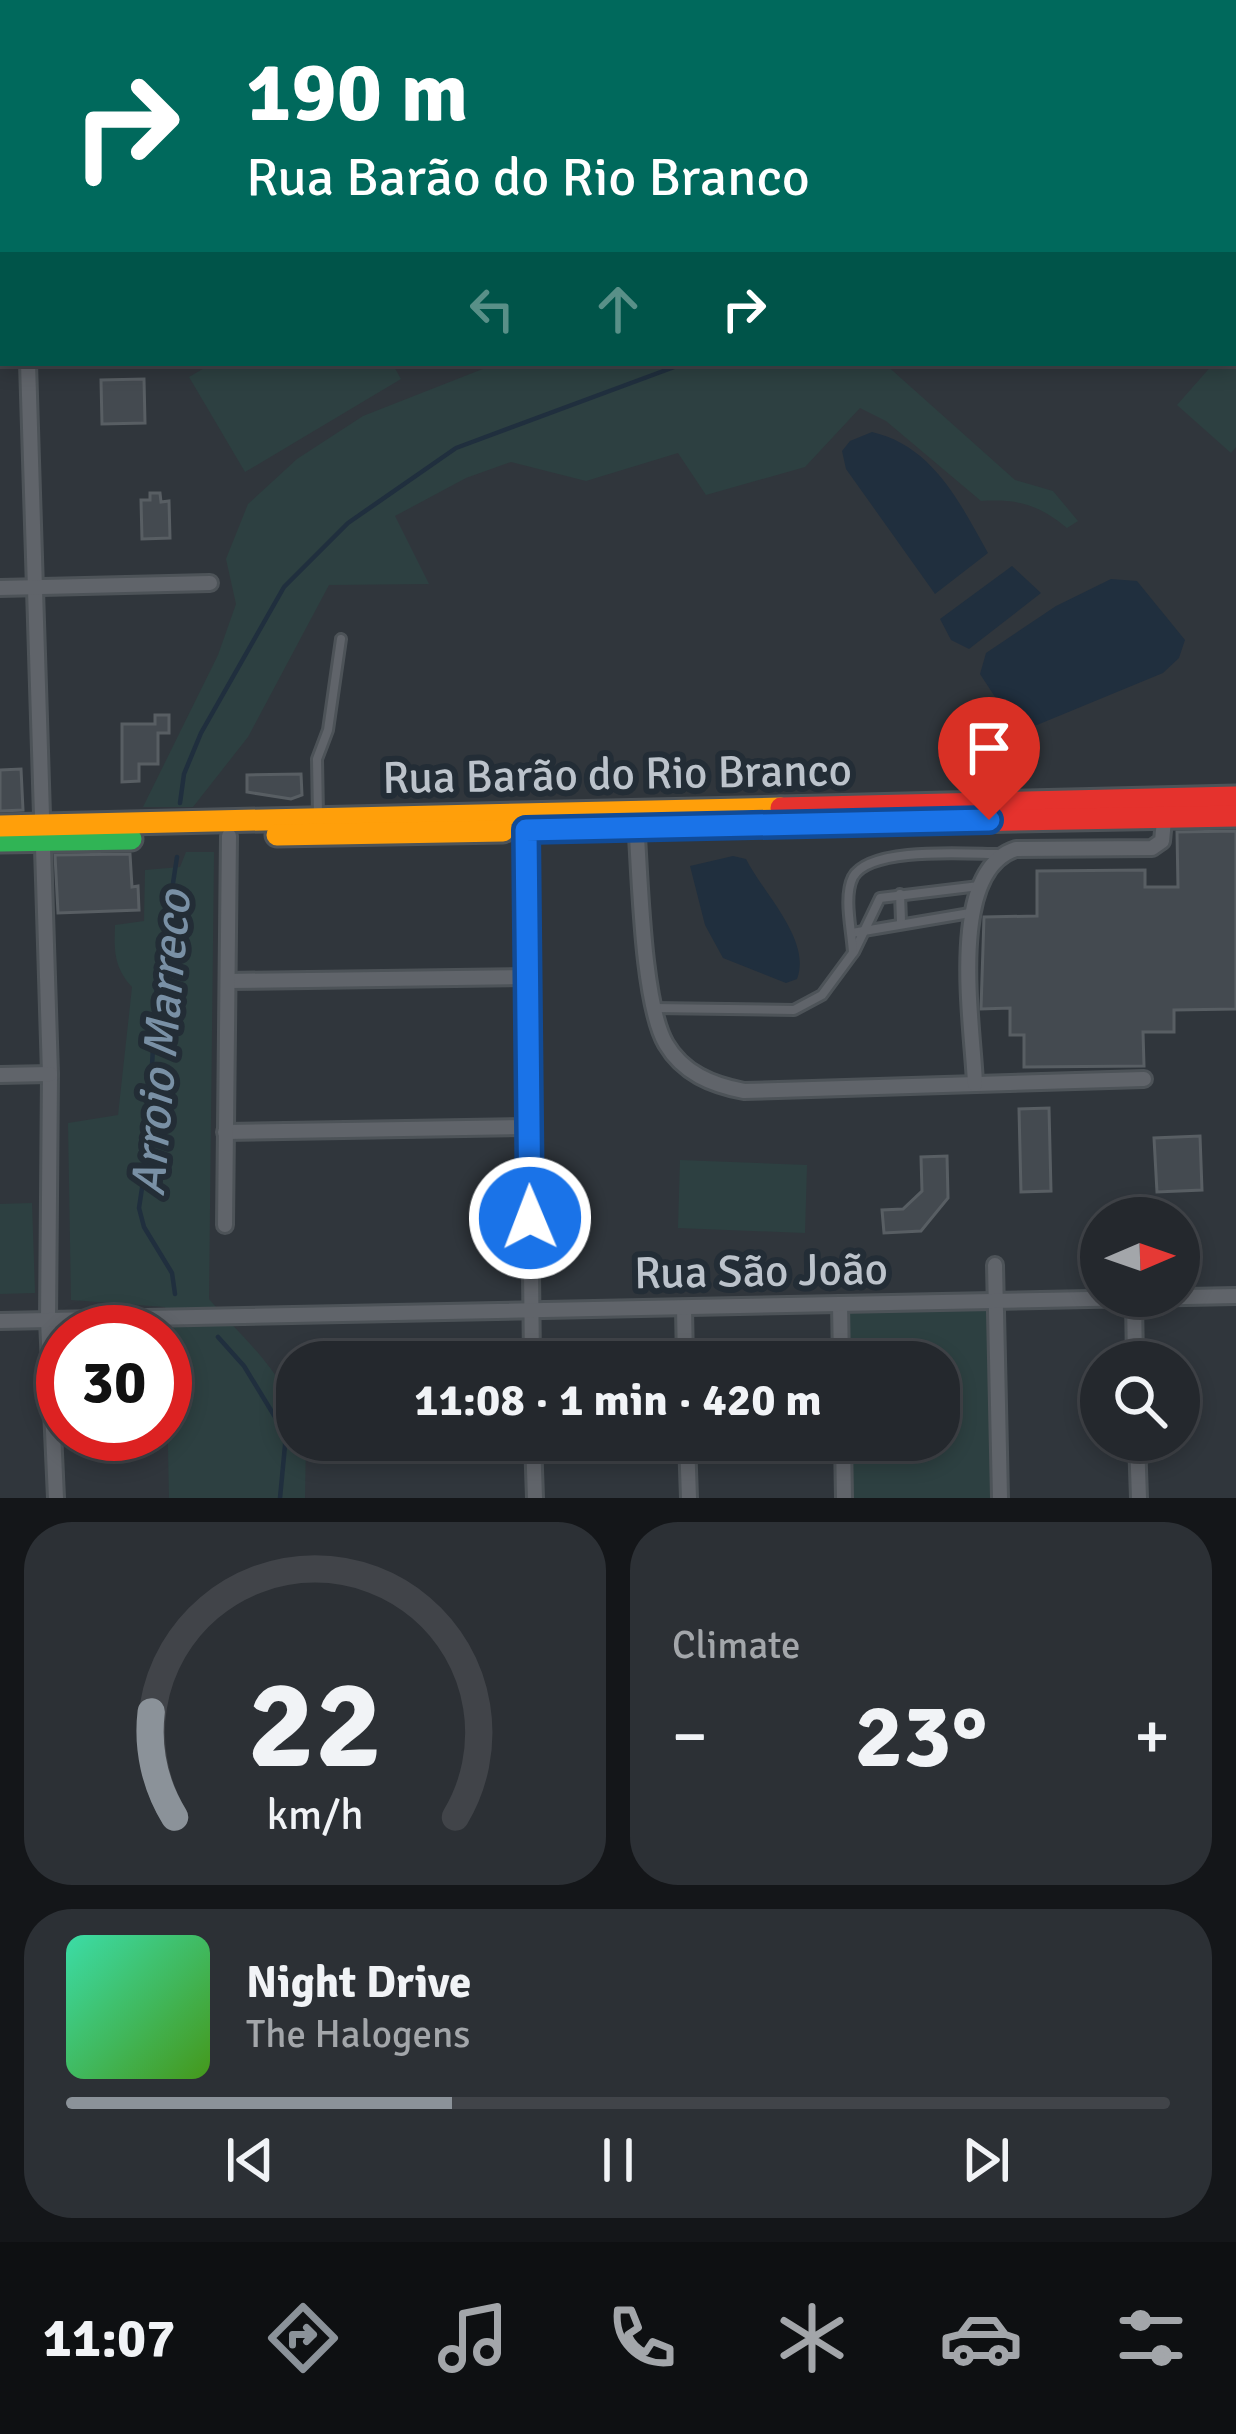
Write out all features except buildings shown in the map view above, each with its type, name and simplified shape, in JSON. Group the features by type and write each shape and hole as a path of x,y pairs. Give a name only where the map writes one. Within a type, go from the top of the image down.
{"main road":[{"name":"Rua Barão do Rio Branco","path":"0,842 44,833 1165,808 1236,797"},
{"name":"Rua Barão do Rio Branco","path":"1165,808 1236,816"},
{"name":"Rua Barão do Rio Branco","path":"0,826 44,833"},
{"name":"Rua Barão do Rio Branco","path":"133,831 230,836 318,827"}],"street":[{"path":"28,366 50,1074 48,1305"},
{"path":"0,588 210,583"},
{"path":"976,1084 970,913 979,886 1000,854 1016,849 1152,848 1162,841 1165,808"},
{"path":"636,820 654,1008 664,1041 680,1063 718,1086 744,1091 1144,1079"},
{"path":"526,823 532,1341"},
{"path":"225,1225 230,836"},
{"path":"228,981 527,977"},
{"path":"0,1075 50,1074"},
{"path":"225,1132 528,1126"},
{"path":"994,1264 1000,1498"},
{"name":"Rua São João","path":"1200,1297 1236,1296"},
{"name":"Rua São João","path":"192,1317 1080,1300"},
{"path":"840,1304 841,1341"},
{"path":"684,1308 685,1341"},
{"name":"Rua São João","path":"0,1321 36,1320"},
{"path":"54,1461 56,1498"},
{"path":"534,1461 535,1498"},
{"path":"687,1461 688,1498"},
{"path":"843,1461 844,1498"},
{"path":"1138,1461 1139,1498"}],"lane":[{"path":"318,827 317,759 328,730 341,639"},
{"path":"853,952 849,894 854,875 867,863 941,854 1000,854"},
{"path":"654,1008 794,1010 822,995 867,929 874,903 900,894 979,886"},
{"path":"900,894 902,921"},
{"path":"852,933 970,913"}],"shaded area":[{"path":"208,366 394,366 401,379 245,472 189,377"},
{"path":"490,366 887,366 1015,480 1053,491 1078,521 1067,528 1027,505 981,501 886,421 860,408 805,467 706,495 678,453 586,481 511,462 466,478 395,516 429,584 329,585 248,737 193,807 143,807 218,655 236,604 226,559 248,504 297,459 363,416"},
{"path":"1211,366 1236,366 1236,447 1231,453 1177,405"},
{"path":"186,852 214,852 209,1299 276,1376 276,1461 306,1461 305,1498 169,1498 168,1461 192,1461 192,1305 71,1300 68,1123 118,1115 132,987 116,958 115,925 144,921 145,870 180,867"},
{"path":"680,1160 807,1165 805,1233 678,1228"},
{"path":"32,1203 35,1293 0,1294 0,1204"},
{"path":"989,1308 992,1498 852,1498 851,1461 960,1461 960,1341 850,1341 849,1311"}],"water":[{"path":"872,432 893,439 928,463 955,496 988,553 935,594 846,469 842,451 850,441"},
{"path":"1012,566 1041,593 969,649 951,640 940,619"},
{"path":"1111,579 1137,581 1185,640 1179,658 1163,673 1037,725 1014,726 980,674 986,653 1056,606"},
{"path":"733,856 746,859 792,933 800,964 797,979 786,983 723,958 705,925 690,866"}],"waterway":[{"name":"Arroio Marreco","path":"180,803 184,774 201,733 284,587 348,523 456,448 677,366"},
{"name":"Arroio Marreco","path":"175,1294 172,1273 144,1227 139,1208 147,1155 156,994 177,857"},
{"name":"Arroio Marreco","path":"218,1337 244,1366 286,1435 280,1498"}],"traffic: fast":[{"path":"0,841 131,839"}],"traffic: slow":[{"path":"0,826 781,808"},
{"path":"277,835 503,831"}],"traffic: jam":[{"path":"781,808 1236,797"},
{"path":"642,827 1236,816"}],"route":[{"path":"530,1218 526,830 989,820"}]}
